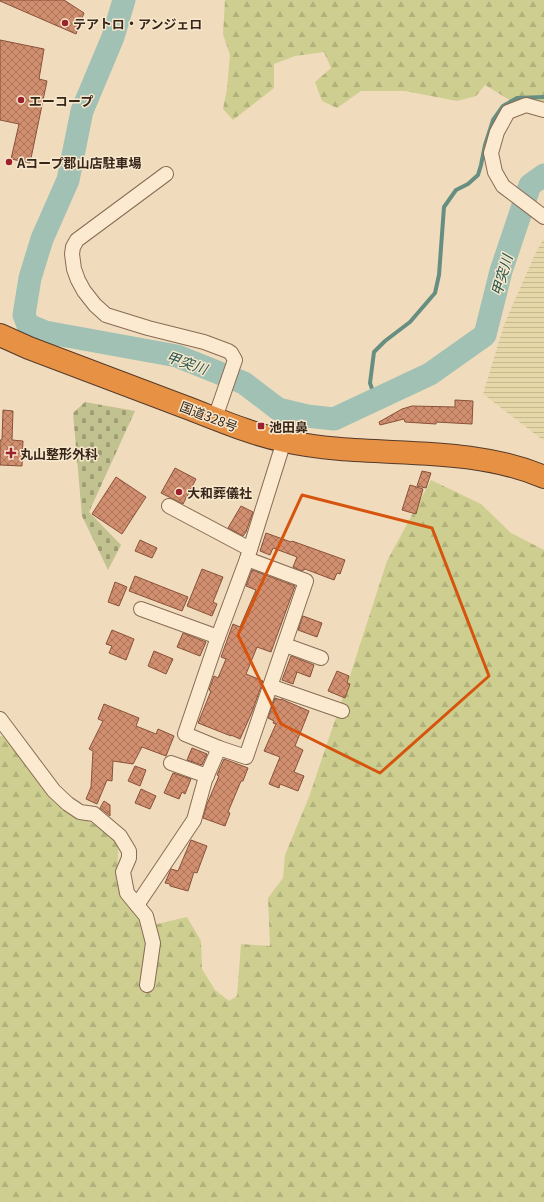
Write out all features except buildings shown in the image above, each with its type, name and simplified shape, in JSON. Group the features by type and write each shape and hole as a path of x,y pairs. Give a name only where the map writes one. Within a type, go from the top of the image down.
{"highway":[{"name":"国道328号","path":"0,335 29,348 216,413 252,432 284,441 333,450 423,453 459,456 497,462 544,477"}],"street":[{"path":"544,110 526,105 508,112 497,132 491,153 495,172 503,186 544,217"},
{"path":"166,174 77,240 73,247 72,254 74,268 84,291 95,305 106,315 148,328 204,342 231,353 236,360 216,413"},
{"path":"169,506 248,554 306,581 246,757 185,734 248,554 284,441"},
{"path":"141,609 218,637"},
{"path":"285,645 321,658"},
{"path":"270,686 342,711"},
{"path":"0,719 54,791 68,804 80,812 94,814 120,836 129,850 129,858 123,872 127,893 146,916 153,943 147,984"},
{"path":"137,905 194,820 207,776 219,748"},
{"path":"171,763 207,776"}],"highlighted area":[{"path":"302,495 432,528 489,676 380,773 281,724 238,635"}],"shaded area":[{"path":"544,238 544,441 483,394 504,325 535,254"}],"green space":[{"path":"225,0 544,0 544,102 513,102 485,85 476,96 457,101 405,91 361,91 337,108 322,101 315,82 331,68 324,52 295,56 274,64 274,88 233,120 223,109 227,89 230,55 223,34"},
{"path":"85,402 135,411 89,512 121,545 108,570 82,516 73,413"},
{"path":"431,480 481,504 511,533 544,550 544,1202 0,1202 0,736 17,738 83,818 119,839 117,874 149,926 187,917 201,941 202,969 215,990 229,1001 237,996 241,944 270,946 268,898 283,878 285,855 309,797 387,561"}],"waterway":[{"name":"甲突川","path":"124,0 113,37 82,111 68,180 42,239 30,278 24,315 28,325 45,332 177,356 244,383 278,409 307,416 334,419 430,374 485,335 501,271 530,185 544,175"},
{"path":"376,400 370,383 374,352 385,341 410,322 435,293 439,275 444,207 456,190 468,184 478,175 493,120 503,106 517,98 544,97"}],"place":[{"name":"テアトロ・アンジェロ","path":"65,23"},
{"name":"エーコープ","path":"21,100"},
{"name":"Aコープ郡山店駐車場","path":"9,162"},
{"name":"池田鼻","path":"261,426"},
{"name":"丸山整形外科","path":"11,453"},
{"name":"大和葬儀社","path":"179,492"}]}
